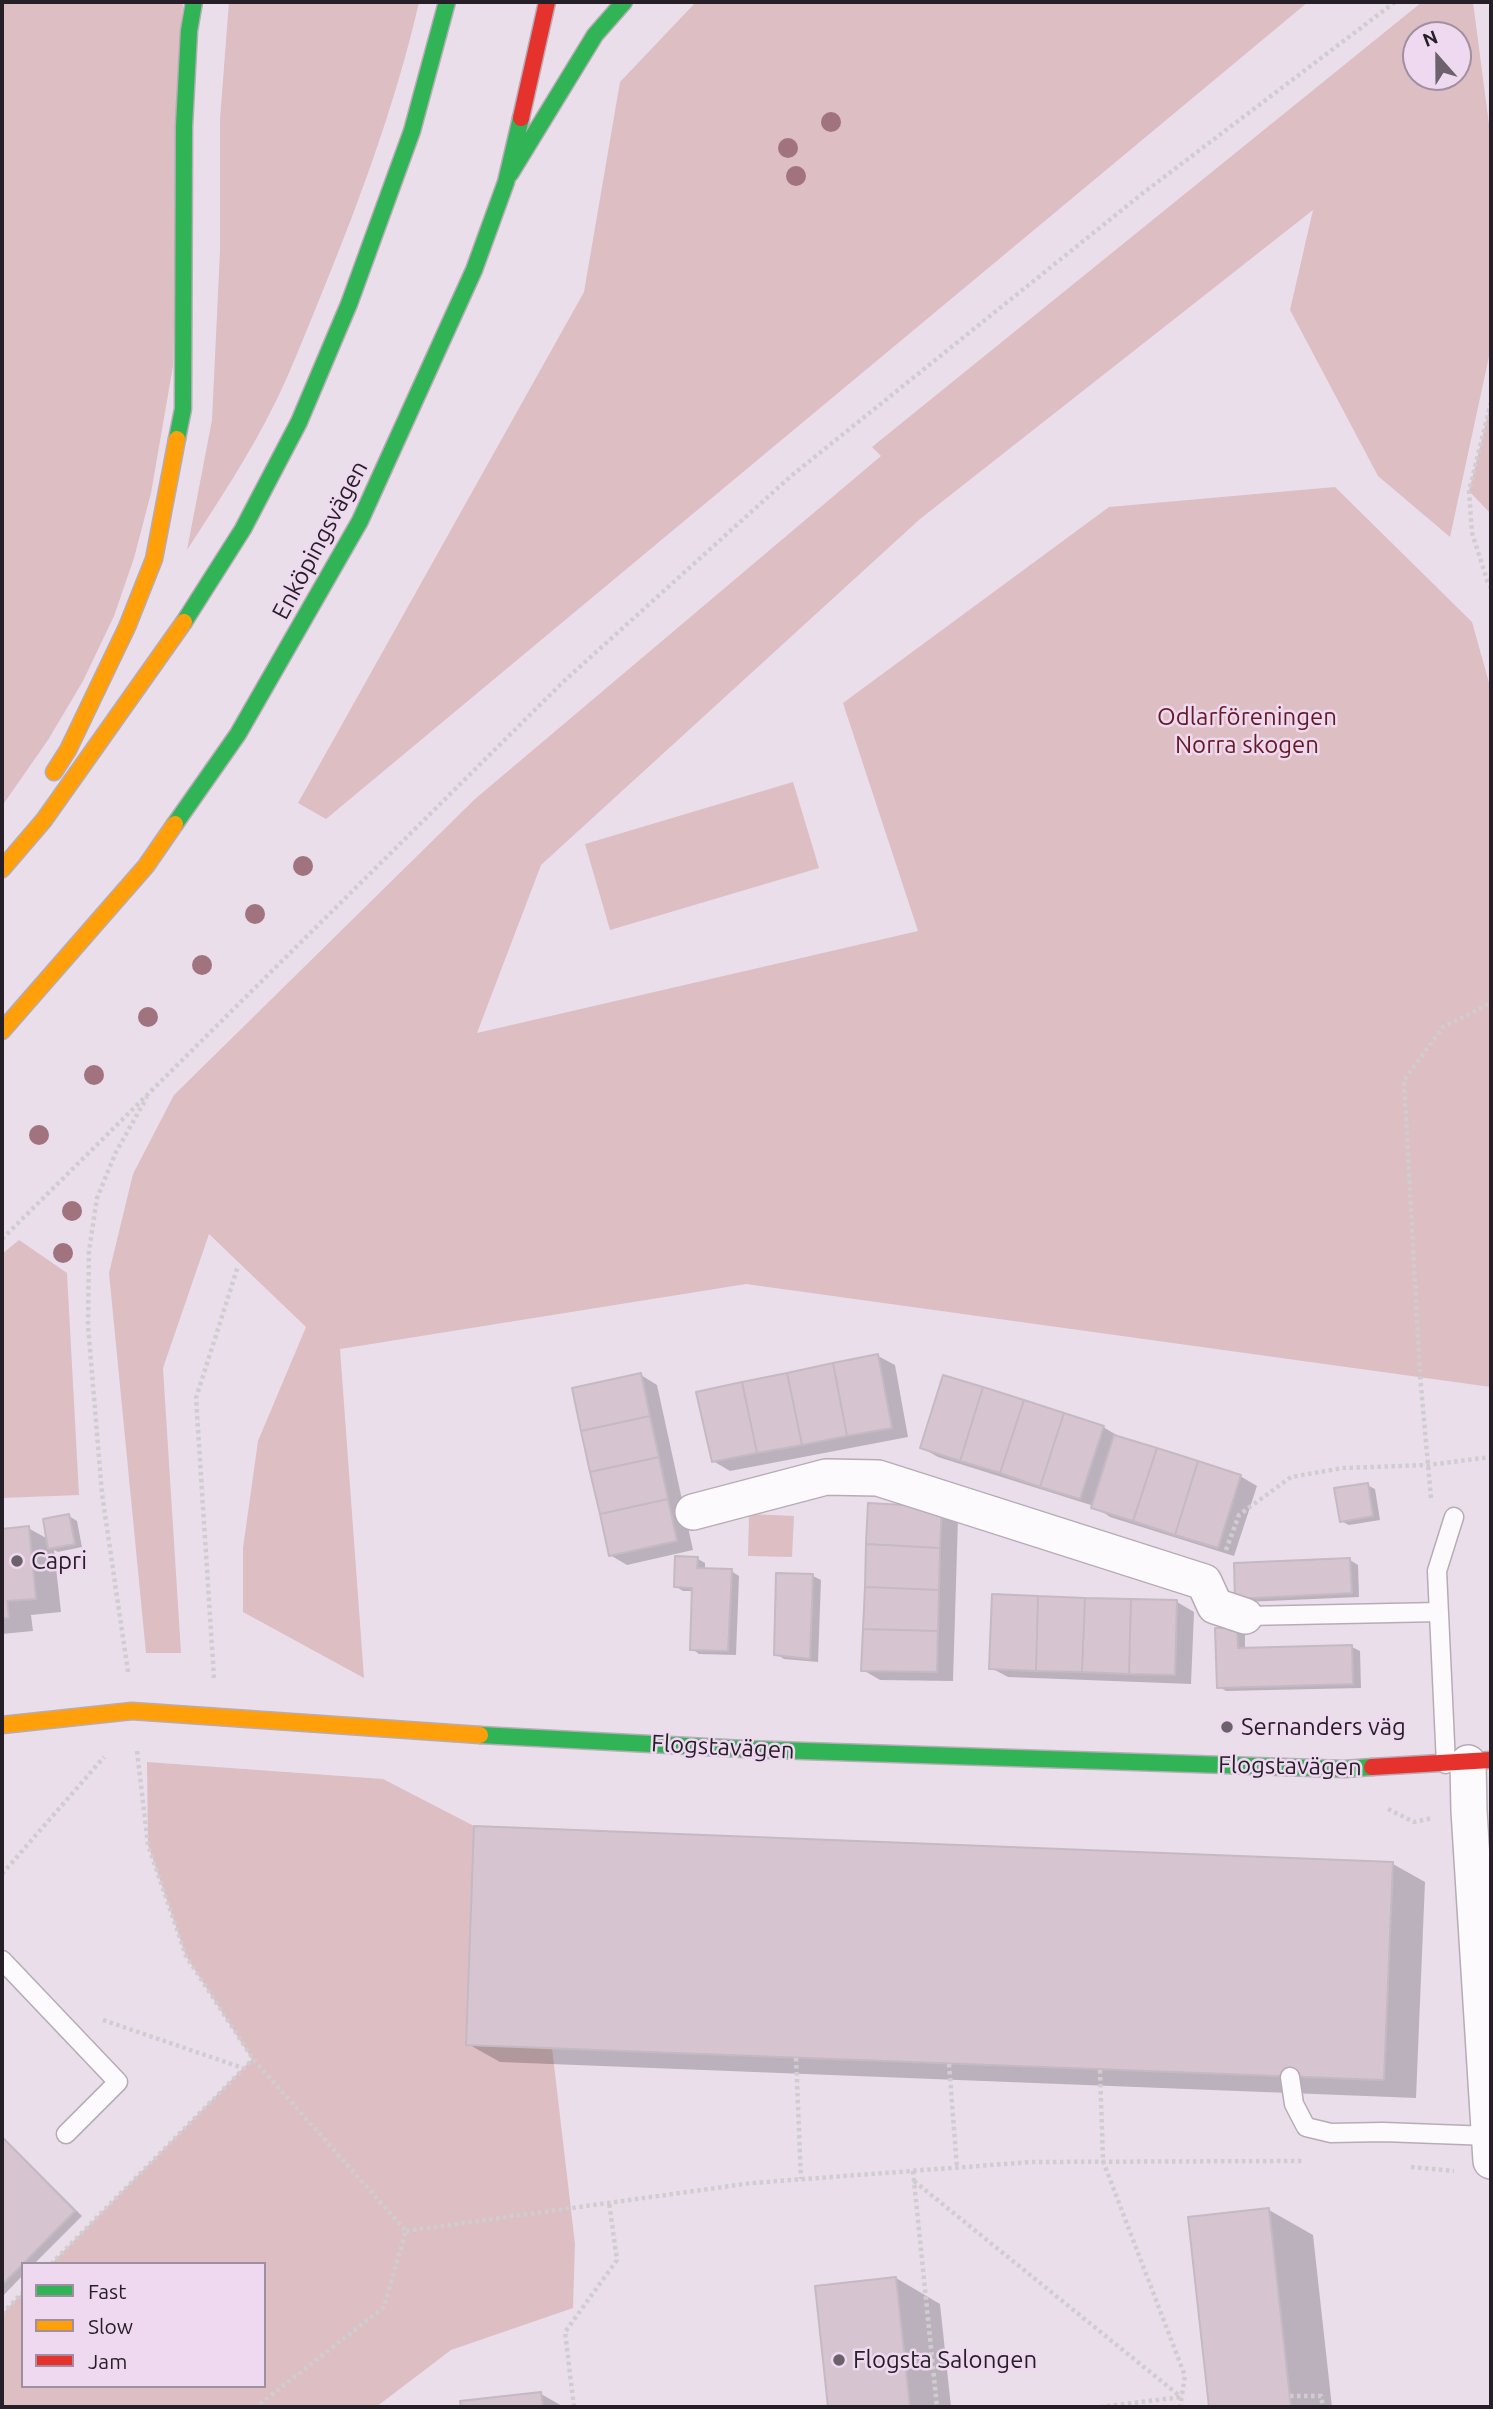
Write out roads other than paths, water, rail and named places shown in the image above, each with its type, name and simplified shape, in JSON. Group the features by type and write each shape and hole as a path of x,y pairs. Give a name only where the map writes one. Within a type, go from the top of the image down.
{"main road":[{"path":"46,783 68,750 127,627 154,559 183,409 184,126 194,2"},
{"path":"2,869 44,820 179,630 243,529 299,422 349,304 412,131 447,2"},
{"name":"Enköpingsvägen","path":"2,1031 146,866 239,734 360,521 474,270 506,182 547,2"},
{"path":"506,182 595,35 624,2"},
{"path":"2,849 16,827"},
{"name":"Flogstavägen","path":"2,1725 132,1711 454,1734 745,1749 1344,1769 1468,1762"}],"street":[{"path":"693,1512 826,1477 878,1478 1204,1583 1215,1606 1245,1616"},
{"path":"1468,1762 1482,2156"}],"lane":[{"path":"1454,1517 1437,1571 1439,1612 1468,1762"},
{"path":"1245,1616 1439,1612"},
{"path":"2,1960 118,2082 65,2134"},
{"path":"1290,2077 1294,2104 1306,2127 1331,2133 1383,2132 1482,2156"}],"place":[{"name":"Capri","path":"17,1561"},
{"name":"Sernanders väg","path":"1227,1727"},
{"name":"Flogsta Salongen","path":"839,2360"}],"park label":[{"name":"Odlarföreningen Norra skogen","path":"1247,731"}]}
